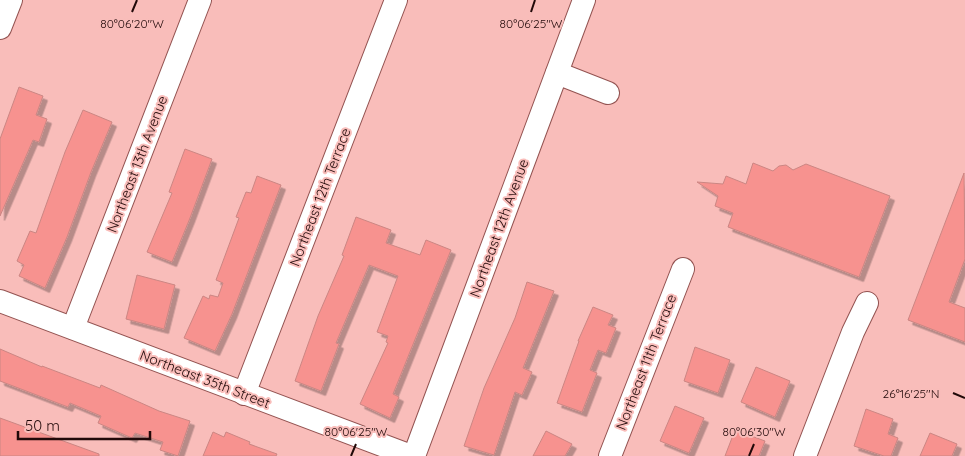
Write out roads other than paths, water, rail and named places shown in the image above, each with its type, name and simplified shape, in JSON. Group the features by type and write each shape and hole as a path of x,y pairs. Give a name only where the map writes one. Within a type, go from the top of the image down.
{"street":[{"path":"0,28 11,0"},
{"name":"Northeast 13th Avenue","path":"73,328 200,0"},
{"name":"Northeast 12th Terrace","path":"244,394 396,0"},
{"name":"Northeast 12th Avenue","path":"413,456 584,0"},
{"path":"557,73 608,93"},
{"name":"Northeast 11th Terrace","path":"610,456 683,269"},
{"name":"Northeast 35th Street","path":"0,301 413,456"},
{"path":"805,456 853,332 867,303"}]}
